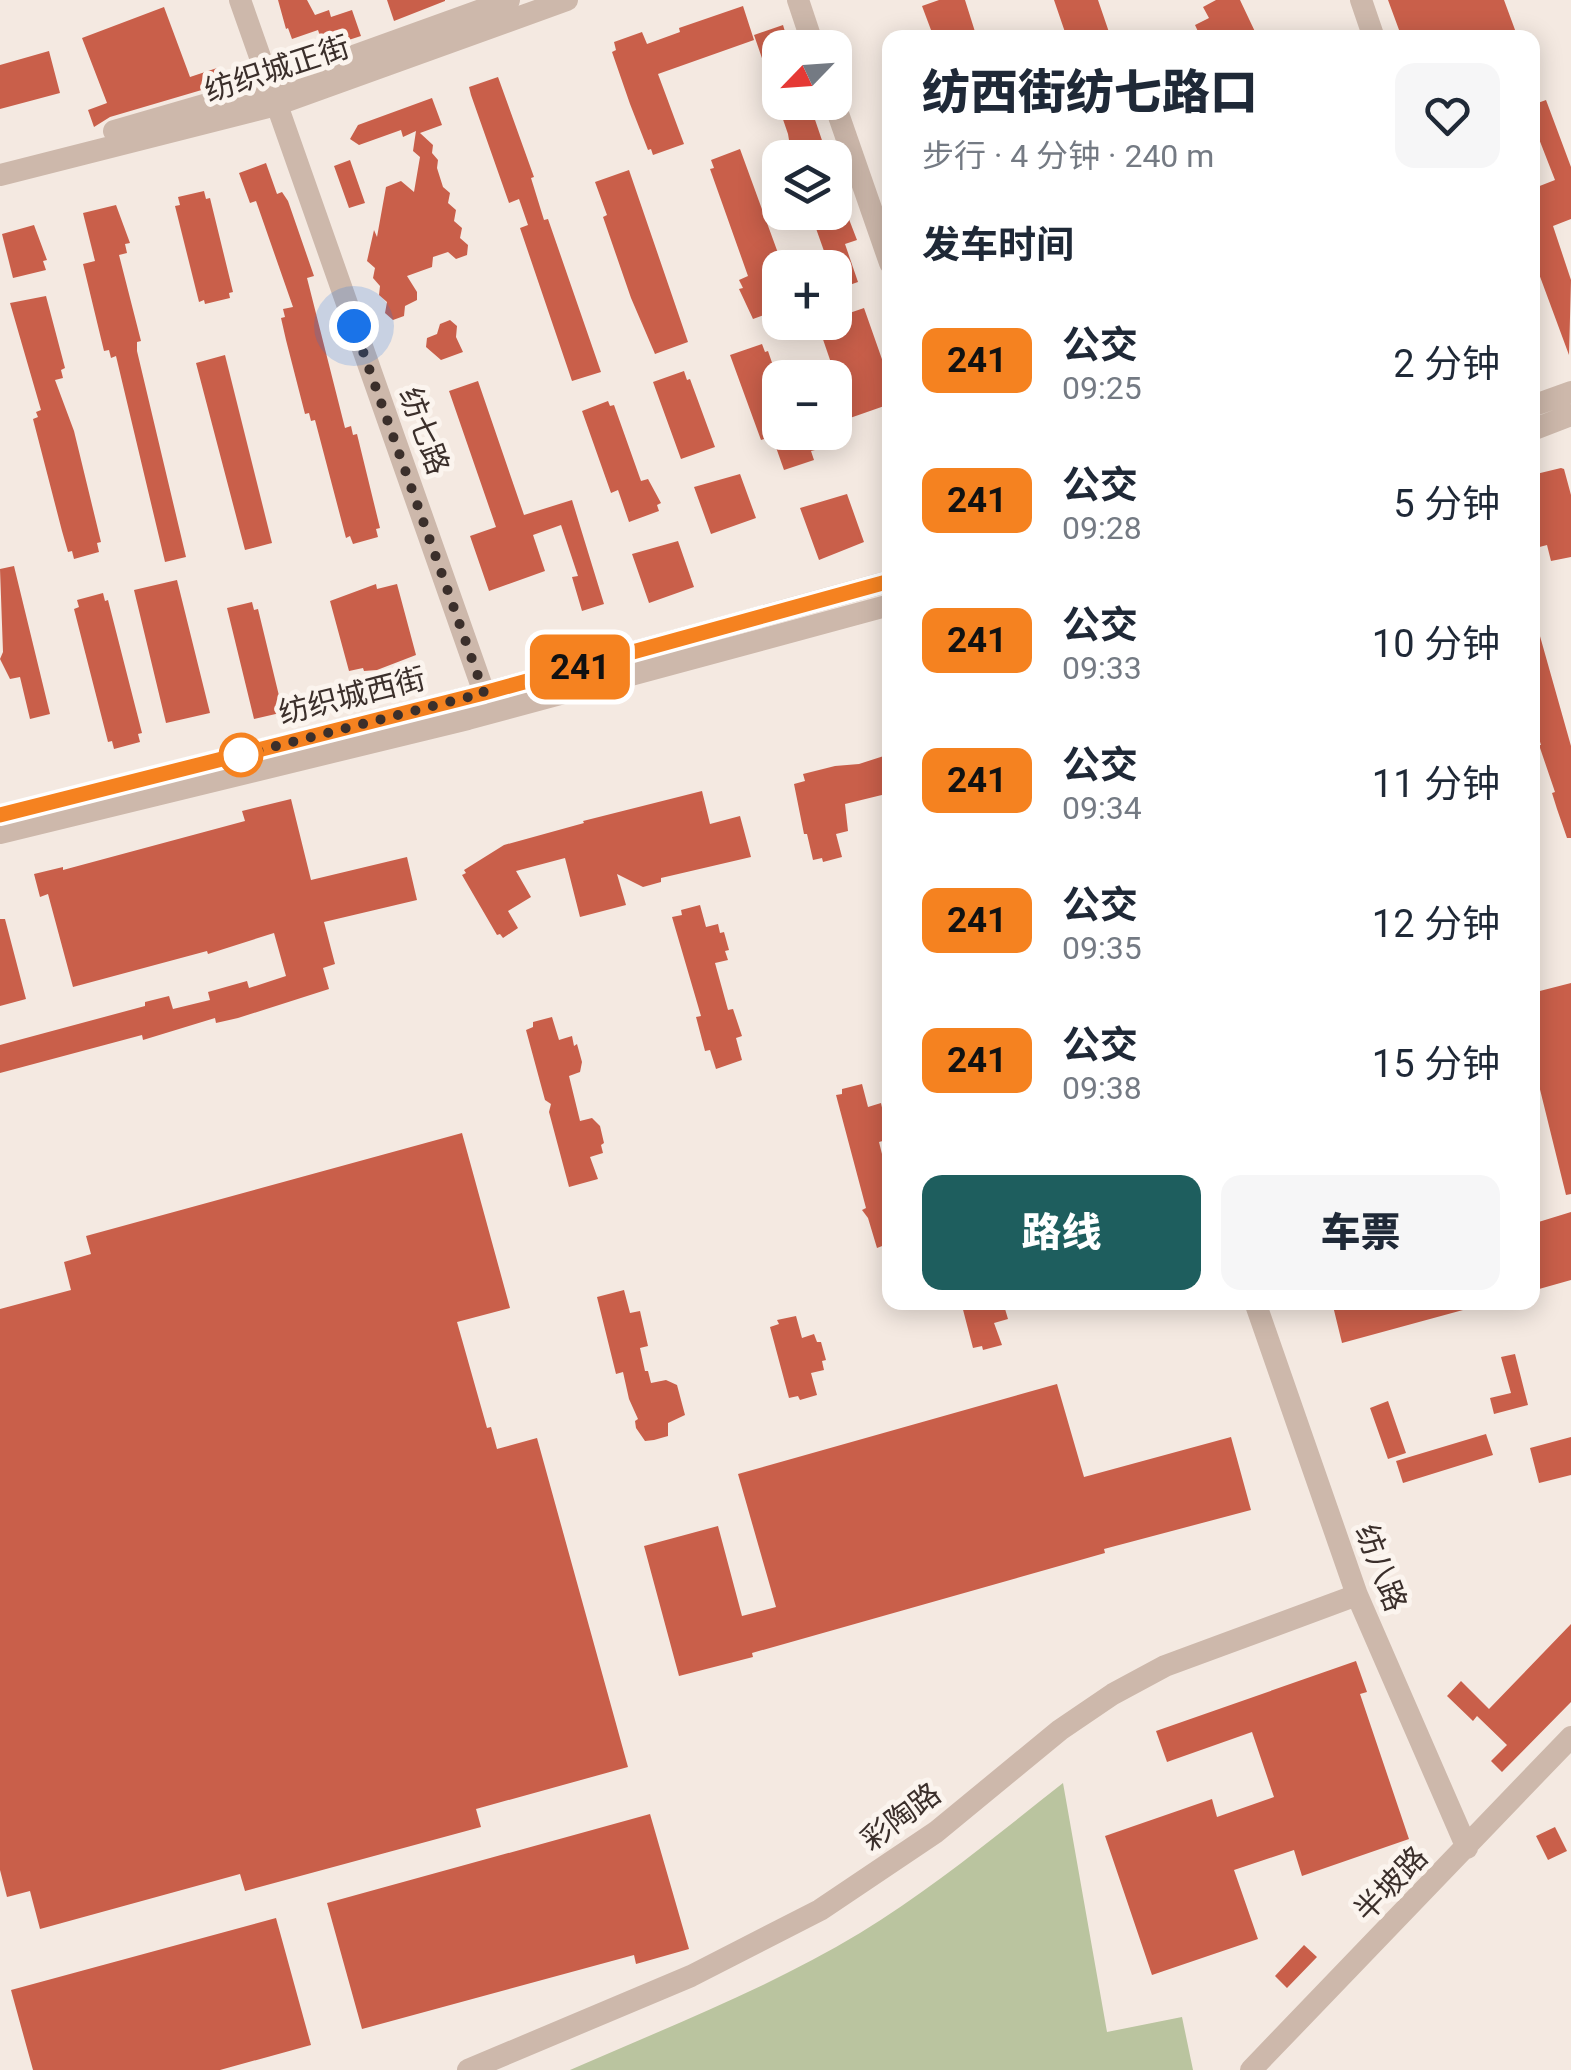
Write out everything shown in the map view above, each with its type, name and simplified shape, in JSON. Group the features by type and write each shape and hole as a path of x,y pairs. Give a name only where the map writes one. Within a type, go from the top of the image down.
{"street":[{"name":"纺七路","path":"240,0 487,703"},
{"name":"纺织城正街","path":"0,160 273,96 509,0"},
{"name":"纺织城正街","path":"0,175 273,96 567,0"},
{"path":"798,0 808,30"},
{"path":"1361,0 1371,30"},
{"path":"840,120 882,240"},
{"path":"1540,403 1571,392"},
{"path":"1540,427 1571,416"},
{"name":"纺织城西街","path":"0,833 487,703 882,583"},
{"name":"纺织城西街","path":"0,816 882,607"},
{"name":"纺八路","path":"1257,1310 1357,1595 1467,1848"},
{"name":"彩陶路","path":"468,2070 691,1976 820,1910 936,1832 1060,1730 1113,1694 1165,1666 1357,1595"},
{"name":"半坡路","path":"1252,2070 1571,1737"}],"green space":[{"path":"1063,1783 1107,2032 1182,2017 1193,2070 570,2070 754,1989 860,1933 938,1880"}],"building":[{"path":"278,0 307,0 315,15 329,10 331,17 352,10 361,36 324,48 318,30 292,39"},
{"path":"387,0 445,0 445,1 394,21"},
{"path":"939,0 965,0 974,30 931,30 922,6"},
{"path":"1054,0 1098,0 1108,30 1064,30"},
{"path":"1216,0 1240,0 1254,30 1197,30 1195,25 1209,18 1203,7"},
{"path":"1388,0 1504,0 1515,30 1399,30"},
{"path":"743,6 754,40 658,74 684,144 653,155 612,52 616,50 614,42 642,32 647,44 680,32 679,28"},
{"path":"164,7 190,77 217,68 222,84 110,117 94,127 88,110 107,103 82,38"},
{"path":"762,32 762,58 754,35"},
{"path":"49,51 60,93 0,109 0,65"},
{"path":"498,77 534,177 531,178 544,220 548,219 601,372 572,381 520,228 528,225 519,199 509,203 469,87"},
{"path":"432,98 442,125 420,133 433,145 443,187 450,193 448,203 456,210 454,221 462,228 460,238 468,245 467,255 456,259 448,252 433,257 432,267 407,276 417,292 417,300 405,306 404,316 393,320 385,313 387,302 379,295 380,286 373,278 375,268 367,261 374,230 377,237 386,187 401,181 414,192 420,157 413,151 416,131 403,137 401,130 359,145 350,139 358,125"},
{"path":"1546,100 1571,167 1571,219 1553,226 1571,280 1569,355 1540,277 1540,186 1555,180 1540,142 1540,102"},
{"path":"783,120 815,120 822,140 789,140"},
{"path":"740,149 762,209 762,230 770,230 777,250 762,250 762,316 753,319 739,289 743,288 739,280 748,276 710,169 714,168 711,160"},
{"path":"350,160 365,203 349,208 334,166"},
{"path":"266,163 277,194 282,192 288,201 314,276 307,278 345,428 351,426 353,435 357,434 380,528 376,529 378,537 353,544 350,536 346,538 315,420 305,414 286,340 281,318 285,317 283,309 293,307 256,201 250,203 239,173"},
{"path":"629,170 688,342 655,354 631,298 595,182"},
{"path":"204,191 206,199 210,198 233,292 229,293 230,298 205,304 204,300 199,302 175,206 180,205 178,197"},
{"path":"116,205 130,243 125,244 127,253 119,255 141,341 137,342 137,351 186,557 165,562 116,356 111,358 109,350 104,351 83,264 95,261 83,213"},
{"path":"34,225 47,260 43,261 46,270 13,278 2,234"},
{"path":"852,227 857,240 845,244 847,250 824,250 817,230"},
{"path":"46,296 65,368 61,370 63,378 55,380 74,431 101,542 97,543 99,552 74,559 72,551 68,552 33,419 41,410 10,303"},
{"path":"864,308 882,359 882,407 852,417 852,360 830,360 823,340 852,340 852,312"},
{"path":"450,320 457,326 456,337 463,352 441,360 426,347 427,338 437,334 440,324"},
{"path":"762,344 768,351 771,360 762,360 762,440 761,440 730,355"},
{"path":"225,355 272,543 245,550 196,363"},
{"path":"684,371 715,447 681,459 653,382"},
{"path":"478,381 524,515 572,500 604,604 582,611 572,577 578,576 561,525 533,535 545,571 489,591 470,536 496,527 449,391"},
{"path":"608,401 610,406 614,405 641,481 648,479 661,503 657,505 659,511 629,522 618,490 611,493 582,411"},
{"path":"777,450 815,450 811,451 814,460 784,470"},
{"path":"1564,469 1571,495 1571,557 1551,561 1547,545 1540,547 1540,473"},
{"path":"740,474 756,518 711,534 694,487"},
{"path":"847,494 864,542 819,560 800,508"},
{"path":"678,541 694,587 649,603 632,554"},
{"path":"14,566 50,714 30,719 20,677 10,679 0,659 0,569"},
{"path":"177,580 210,713 166,723 134,590"},
{"path":"376,584 377,589 397,584 416,655 377,670 349,671 330,601"},
{"path":"103,593 142,733 138,734 140,742 114,749 112,741 108,742 74,609 79,607 77,600"},
{"path":"252,602 254,610 258,609 281,704 280,713 254,719 227,608"},
{"path":"1540,636 1571,746 1571,838 1567,838 1557,809 1541,745"},
{"path":"882,757 882,795 845,804 848,831 836,834 842,857 823,862 822,858 813,860 794,784 805,781 803,774"},
{"path":"702,791 710,824 740,816 751,857 661,878 661,882 643,887 617,874 626,905 580,917 565,858 516,871 531,897 508,911 518,928 503,938 497,935 462,875 504,845"},
{"path":"291,799 311,880 407,857 417,900 324,922 335,964 323,968 329,989 238,1018 216,1023 215,1018 143,1040 142,1035 0,1073 0,1045 169,996 173,1009 210,1000 208,992 247,981 249,988 286,976 274,933 208,954 207,951 73,987 48,894 40,897 34,874 63,870 245,821 242,811"},
{"path":"700,905 706,927 718,924 720,933 724,932 728,960 715,963 728,1010 733,1009 742,1036 736,1038 742,1060 716,1069 710,1050 705,1051 696,1017 701,1016 672,917"},
{"path":"0,919 5,919 26,999 0,1006"},
{"path":"1571,983 1571,1194 1566,1195 1540,1089 1540,991"},
{"path":"552,1017 559,1040 572,1036 582,1062 580,1072 569,1076 580,1121 592,1118 600,1126 604,1143 603,1153 590,1157 598,1179 569,1187 549,1112 551,1104 545,1100 526,1030 533,1027 533,1022"},
{"path":"862,1084 868,1107 881,1103 882,1108 882,1246 877,1248 862,1210 866,1208 836,1095 842,1094 842,1089"},
{"path":"462,1133 510,1308 457,1322 487,1428 491,1427 497,1449 537,1438 628,1767 476,1809 481,1827 245,1891 240,1874 40,1929 30,1891 7,1897 0,1870 0,1309 71,1290 64,1262 91,1254 86,1236"},
{"path":"1571,1212 1571,1280 1540,1289 1540,1222"},
{"path":"624,1290 630,1313 640,1311 648,1346 640,1348 645,1371 651,1383 666,1380 677,1385 685,1415 668,1423 668,1436 654,1440 645,1441 636,1428 638,1419 623,1372 616,1374 597,1297"},
{"path":"963,1310 1005,1310 1008,1319 994,1323 1002,1345 983,1350 982,1346 973,1348"},
{"path":"1334,1310 1463,1310 1342,1343"},
{"path":"796,1316 802,1338 814,1334 817,1342 821,1342 826,1360 822,1361 824,1370 811,1373 817,1395 800,1400 798,1396 789,1398 770,1327 779,1324 777,1320"},
{"path":"1515,1354 1528,1405 1494,1414 1490,1398 1511,1393 1501,1357"},
{"path":"1057,1384 1084,1477 1231,1437 1251,1510 1104,1549 1105,1553 679,1676 644,1546 718,1526 742,1616 776,1607 738,1474"},
{"path":"1388,1401 1406,1453 1388,1459 1370,1408"},
{"path":"1486,1434 1493,1455 1403,1483 1396,1461"},
{"path":"1571,1437 1571,1475 1539,1483 1530,1448"},
{"path":"1571,1624 1571,1702 1502,1772 1491,1761 1507,1745 1477,1716 1473,1721 1447,1696 1461,1681 1489,1709"},
{"path":"1356,1661 1367,1692 1360,1694 1409,1839 1302,1876 1294,1850 1234,1870 1258,1939 1152,1975 1105,1836 1212,1799 1217,1817 1274,1797 1252,1732 1167,1762 1156,1731"},
{"path":"650,1814 689,1949 636,1964 634,1955 362,2029 327,1903"},
{"path":"1555,1827 1567,1851 1548,1860 1536,1836"},
{"path":"276,1918 311,2045 220,2070 33,2070 11,1990"},
{"path":"1304,1945 1317,1957 1287,1988 1275,1976"}],"bus line":[{"name":"241","path":"0,815 536,680 882,583"}],"route":[{"path":"241,755 484,693 354,326"}]}
